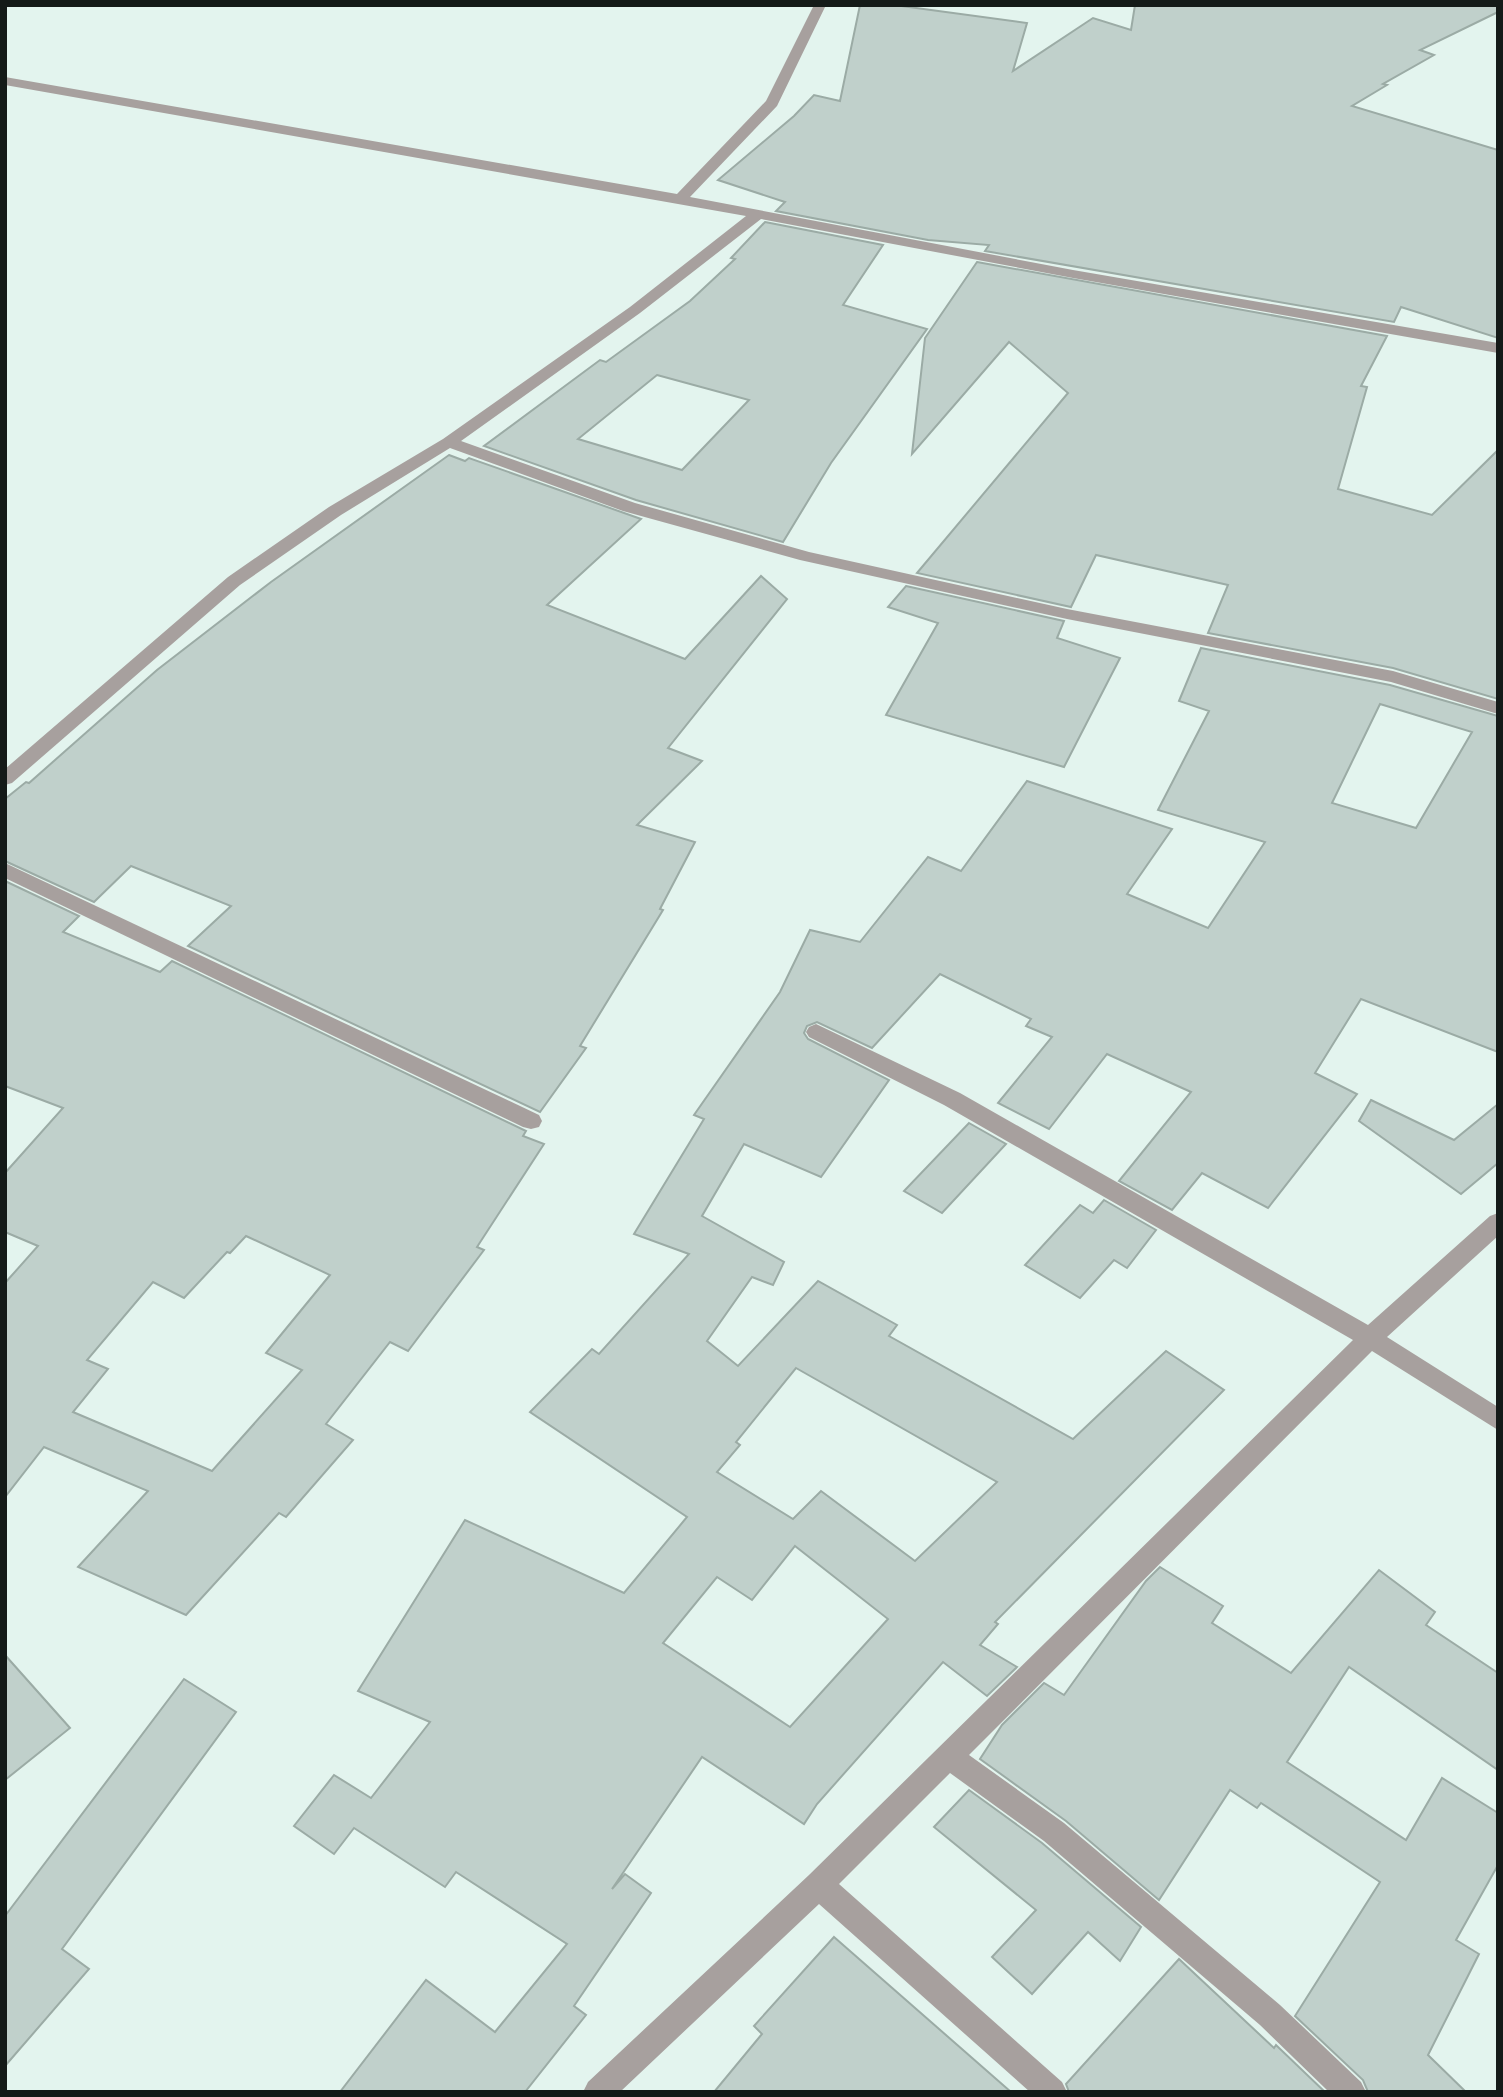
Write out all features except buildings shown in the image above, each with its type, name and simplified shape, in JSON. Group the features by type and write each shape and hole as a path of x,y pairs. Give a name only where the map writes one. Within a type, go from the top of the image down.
{"street":[{"path":"680,199 772,103 820,5"},
{"path":"5,81 680,199 1073,274 1498,348"},
{"path":"5,779 234,581 335,511 449,442 635,310 759,214"},
{"path":"449,442 629,507 806,556 1067,614 1393,677 1498,708"},
{"path":"5,870 531,1121"},
{"path":"816,1032 952,1100 1370,1338 1498,1420"},
{"path":"598,2092 819,1885 1370,1338 1498,1222"},
{"path":"948,1756 1054,1832 1270,2015 1351,2092"},
{"path":"819,1885 1052,2092"}]}
